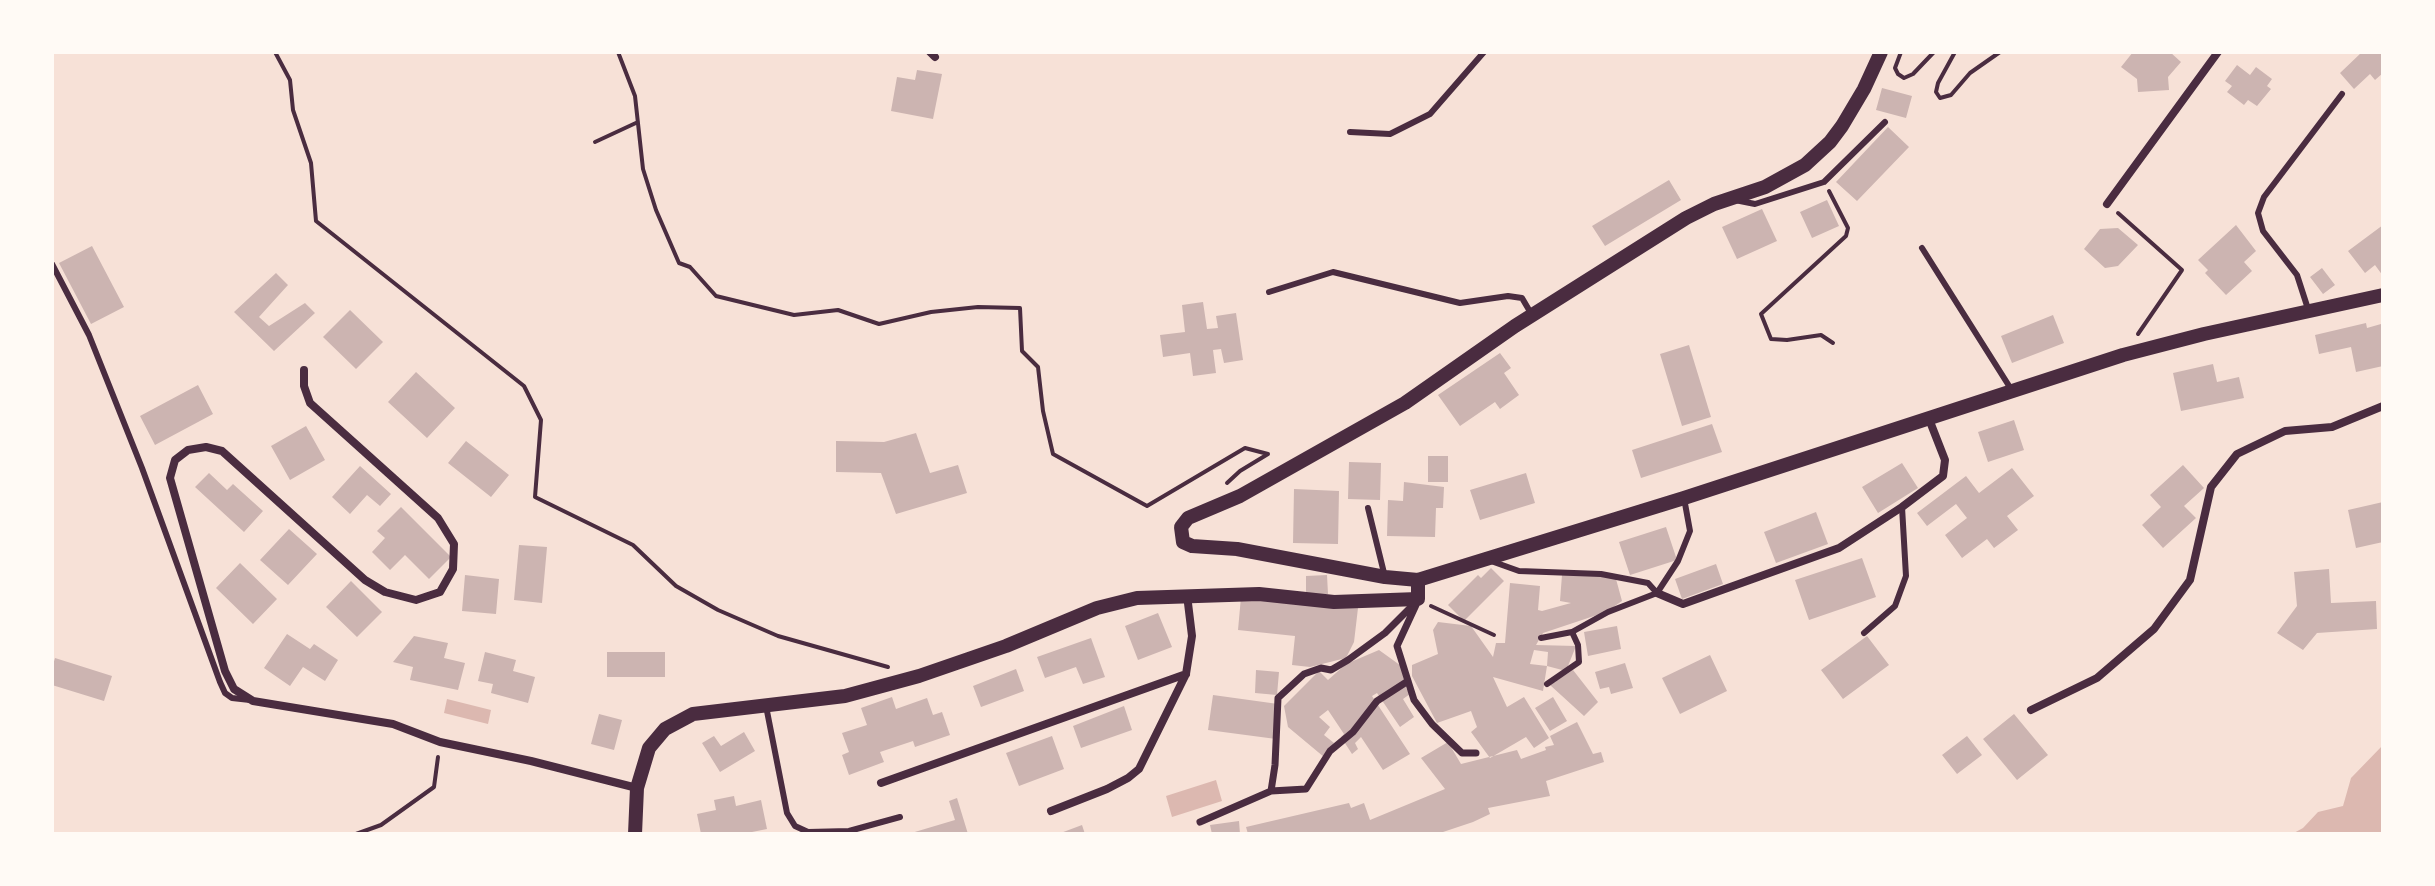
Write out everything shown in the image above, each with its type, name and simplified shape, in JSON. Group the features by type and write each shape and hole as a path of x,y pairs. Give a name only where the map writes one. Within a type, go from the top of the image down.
{"street":[{"path":"1881,52 1855,107 1819,154 1787,177 1686,218 1532,315 1405,403 1240,496 1188,518 1181,527 1183,542 1192,546 1237,549 1385,577 1418,580 1684,498 2128,354 2383,295"},
{"path":"2107,204 2218,52"},
{"path":"304,370 304,386 310,403 438,518 454,544 453,569 440,592 416,600 385,592 365,580 222,451 206,447 188,450 175,460 170,478 225,671 234,689 253,701 393,724 440,742 637,788"},
{"path":"2031,710 2097,678 2154,629 2190,580 2211,487 2237,454 2285,431 2332,427 2383,406"},
{"path":"1657,593 1683,604 1839,548 1902,507 1939,480 1946,471 1945,460 1929,419"},
{"path":"1418,580 1418,599 1397,646 1414,700 1432,724 1462,753 1476,753"},
{"path":"635,834 637,788 649,748 665,729 693,714 845,696 919,676 1006,646 1097,608 1137,598 1259,594 1334,602 1418,599"},
{"path":"1051,811 1107,789 1139,769 1186,674 1192,636 1187,595"},
{"path":"1271,791 1278,698 1304,674 1321,668 1331,670 1348,660 1385,633 1418,599"},
{"path":"881,783 1186,674"},
{"path":"1200,822 1271,791 1306,789 1330,751 1353,732 1377,701 1408,681"}],"lane":[{"path":"1350,132 1390,134 1430,114 1484,52"},
{"path":"2309,312 2297,275 2263,231 2258,213 2264,197 2342,94"},
{"path":"1727,199 1755,204 1824,182 1885,122"},
{"path":"1922,248 2012,392"},
{"path":"52,264 89,335 137,453 225,693 232,698 253,701"},
{"path":"1269,292 1333,272 1460,303 1508,296 1522,298 1532,315"},
{"path":"1541,638 1572,632 1608,612 1657,593 1678,561 1690,531 1684,498"},
{"path":"1864,633 1895,606 1906,576 1902,507"},
{"path":"1368,508 1385,577"},
{"path":"1487,560 1519,571 1601,574 1648,583 1657,593"},
{"path":"1547,684 1579,662 1578,645 1572,632"},
{"path":"766,706 787,813 795,826 808,832 849,831 900,817"}],"path":[{"path":"275,52 290,80 293,110 311,163 316,221 524,386 541,420 535,497 633,545 676,586 718,610 778,636 919,676"},
{"path":"618,52 635,96 643,169 674,254 679,263 690,267 716,296 794,315 838,310 879,324 931,312 978,307 1020,308 1022,351 1038,367 1043,411 1053,454 1147,506 1245,448 1268,454 1225,484 1240,496"},
{"path":"1901,52 1895,68 1904,78 1913,74 1934,52"},
{"path":"1955,52 1938,83 1936,92 1940,98 1951,95 1970,73 2000,52"},
{"path":"595,142 638,122"},
{"path":"1824,182 1848,228 1846,236 1761,314 1771,339 1821,335 1833,343"},
{"path":"2107,204 2182,270 2132,341 2128,354"},
{"path":"1418,599 1494,635"},
{"path":"356,834 381,825 434,787 440,742"}],"shaded area":[{"path":"447,699 491,710 488,724 444,713"},
{"path":"2383,745 2383,834 2292,834 2303,828 2318,812 2343,806 2351,778"},
{"path":"1216,780 1222,801 1172,817 1166,796"}],"building":[{"path":"2133,52 2170,52 2181,62 2168,77 2169,90 2138,92 2137,79 2121,67"},
{"path":"2362,52 2383,52 2383,73 2375,80 2370,74 2354,89 2340,73"},
{"path":"2237,65 2250,75 2256,67 2272,79 2267,86 2271,89 2257,106 2248,100 2244,105 2227,92 2232,86 2225,81"},
{"path":"917,70 942,74 933,119 891,111 897,77 915,80"},
{"path":"1882,88 1912,96 1906,118 1876,110"},
{"path":"1888,127 1909,147 1857,201 1836,182"},
{"path":"1669,180 1681,200 1605,246 1592,226"},
{"path":"1827,200 1839,226 1812,238 1800,212"},
{"path":"1762,209 1777,241 1737,259 1722,227"},
{"path":"2236,225 2256,251 2244,262 2252,271 2226,295 2205,273 2208,270 2198,260"},
{"path":"2383,225 2383,276 2375,265 2365,273 2348,251"},
{"path":"2118,228 2138,245 2118,266 2105,268 2084,249 2100,229"},
{"path":"92,246 124,307 91,324 59,263"},
{"path":"2322,268 2335,285 2323,294 2310,277"},
{"path":"276,273 288,285 259,317 269,326 305,303 315,313 274,351 234,312"},
{"path":"1203,302 1207,329 1218,328 1216,316 1236,313 1243,360 1224,363 1221,349 1213,350 1216,373 1193,376 1190,353 1163,357 1160,335 1185,332 1182,305"},
{"path":"350,310 383,342 356,369 323,337"},
{"path":"2053,315 2064,343 2012,363 2001,336"},
{"path":"2366,323 2367,328 2381,324 2383,328 2383,366 2356,372 2351,347 2319,354 2315,335"},
{"path":"1689,345 1711,417 1682,426 1660,354"},
{"path":"1500,353 1511,368 1504,373 1519,395 1500,409 1495,402 1460,426 1438,395"},
{"path":"2213,364 2217,382 2239,377 2244,398 2181,411 2173,373"},
{"path":"416,372 455,408 427,438 388,402"},
{"path":"198,385 213,414 155,445 140,416"},
{"path":"2014,420 2024,450 1988,462 1978,432"},
{"path":"1712,424 1722,452 1641,478 1632,450"},
{"path":"306,426 325,460 290,480 271,446"},
{"path":"916,433 930,473 958,465 967,493 896,514 881,473 836,472 836,441 884,442"},
{"path":"466,441 509,475 491,497 448,463"},
{"path":"1428,456 1448,456 1448,482 1428,482"},
{"path":"1349,462 1381,463 1380,500 1348,499"},
{"path":"1902,463 1918,488 1878,513 1862,487"},
{"path":"2183,465 2204,488 2184,506 2196,518 2163,548 2142,525 2161,507 2150,495"},
{"path":"360,466 391,494 380,506 367,495 350,514 332,497"},
{"path":"2012,468 2034,496 2007,516 2018,530 1994,548 1987,539 1962,558 1945,535 1967,518 1956,504 1927,526 1917,513 1966,476 1979,493"},
{"path":"209,473 227,490 233,484 263,511 244,532 195,487"},
{"path":"1526,473 1535,503 1480,520 1470,490"},
{"path":"1404,482 1444,487 1443,508 1436,508 1435,537 1387,536 1388,500 1403,501"},
{"path":"1294,489 1339,491 1338,544 1293,543"},
{"path":"2383,502 2383,542 2356,548 2348,510"},
{"path":"401,507 451,557 429,579 405,555 390,570 372,552 385,538 377,531"},
{"path":"1816,512 1828,544 1776,563 1764,532"},
{"path":"1666,527 1677,560 1630,575 1619,542"},
{"path":"289,529 317,554 288,585 260,560"},
{"path":"519,545 547,547 542,603 514,600"},
{"path":"1862,558 1876,597 1809,620 1795,580"},
{"path":"240,563 277,599 253,624 216,588"},
{"path":"1716,564 1723,584 1682,599 1675,579"},
{"path":"1491,568 1504,581 1464,621 1448,605 1478,575 1481,578"},
{"path":"2329,569 2331,603 2376,601 2377,629 2317,633 2303,650 2277,633 2297,606 2294,572"},
{"path":"1589,574 1616,579 1622,601 1606,612 1543,633 1536,645 1576,646 1566,671 1547,666 1543,691 1493,677 1507,707 1524,697 1549,738 1534,748 1526,737 1490,758 1471,732 1477,727 1471,711 1437,723 1412,676 1412,665 1438,654 1433,630 1438,622 1471,626 1493,657 1496,643 1505,643 1510,583 1540,586 1538,610 1542,611 1571,603 1560,601 1562,575","holes":["1534,650 1548,652 1547,666 1530,664"]},
{"path":"465,575 499,579 496,614 462,611"},
{"path":"1327,575 1328,594 1306,594 1306,576"},
{"path":"351,581 382,612 357,637 326,607"},
{"path":"1241,597 1358,608 1354,642 1346,658 1310,667 1292,665 1295,636 1238,630"},
{"path":"1158,613 1172,647 1138,660 1125,626"},
{"path":"1617,626 1621,649 1588,656 1584,632"},
{"path":"287,634 310,649 314,644 338,660 325,681 303,667 290,686 264,668"},
{"path":"414,636 448,643 444,658 465,663 458,690 410,680 413,667 393,662"},
{"path":"1867,636 1889,665 1843,699 1821,670"},
{"path":"1091,638 1105,677 1083,684 1076,667 1045,678 1037,657"},
{"path":"1379,650 1404,668 1406,688 1410,694 1403,699 1414,717 1400,727 1377,693 1372,696 1410,754 1383,770 1361,737 1355,743 1358,749 1352,754 1341,737 1344,734 1328,710 1319,717 1330,727 1324,735 1334,743 1324,757 1288,727 1284,706 1319,671 1328,680 1346,664"},
{"path":"485,652 516,660 513,671 535,677 528,703 491,693 493,684 478,681"},
{"path":"607,652 665,652 665,677 607,677"},
{"path":"1710,655 1727,691 1680,714 1662,678"},
{"path":"55,658 112,676 104,701 52,685"},
{"path":"1625,663 1633,688 1611,694 1609,687 1600,689 1595,672"},
{"path":"1016,669 1024,691 981,707 973,686"},
{"path":"1256,670 1279,672 1277,695 1255,693"},
{"path":"1573,670 1598,702 1584,716 1550,685"},
{"path":"1213,695 1278,704 1276,739 1208,730"},
{"path":"892,697 896,709 927,698 933,715 942,712 950,735 915,747 913,741 880,752 884,762 849,775 842,755 849,752 842,733 867,725 861,708"},
{"path":"1553,697 1567,721 1550,731 1535,708"},
{"path":"1124,706 1132,730 1081,748 1073,726"},
{"path":"599,714 622,720 614,750 591,744"},
{"path":"2014,714 2048,755 2017,780 1983,739"},
{"path":"1577,722 1593,754 1601,752 1604,762 1546,781 1550,796 1488,808 1490,814 1437,834 1248,834 1246,827 1349,803 1351,808 1364,803 1370,820 1445,789 1421,758 1448,742 1461,764 1517,750 1521,759 1554,745 1550,736"},
{"path":"744,732 755,751 720,772 702,743 714,736 721,746"},
{"path":"1052,736 1064,769 1019,786 1006,753"},
{"path":"1967,736 1982,755 1957,774 1942,755"},
{"path":"734,796 736,806 761,800 767,829 742,834 701,834 697,814 716,810 714,800"},
{"path":"957,798 968,834 908,834 955,820 949,801"},
{"path":"1239,821 1240,834 1212,834 1210,825"},
{"path":"1082,825 1085,834 1058,834"}]}
